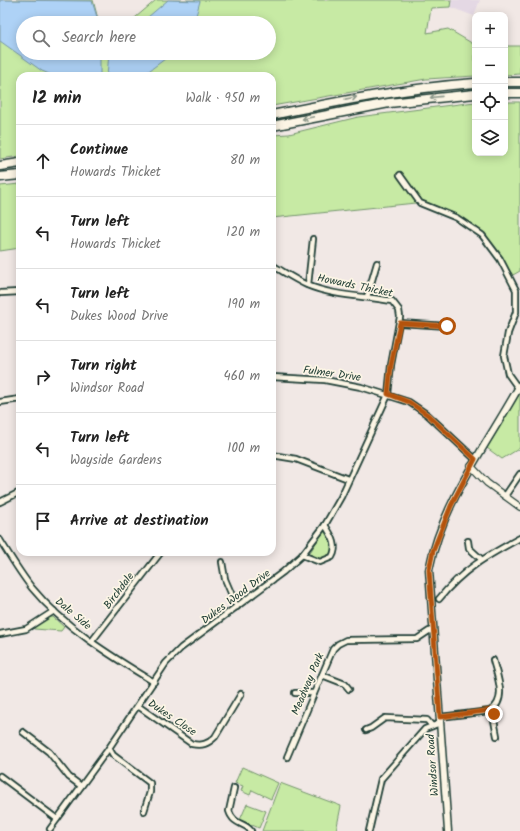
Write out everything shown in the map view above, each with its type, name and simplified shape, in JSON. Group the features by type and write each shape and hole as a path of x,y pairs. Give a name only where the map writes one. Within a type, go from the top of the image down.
{"highway":[{"path":"508,82 520,82"},
{"path":"276,114 371,94 433,86 472,83"},
{"path":"508,93 520,93"},
{"path":"276,125 390,103 472,94"},
{"path":"0,166 16,164"},
{"path":"0,177 16,175"}],"main road":[{"name":"Windsor Road","path":"448,831 429,570 433,551 451,506 471,466 519,386"}],"street":[{"path":"400,175 420,203 457,218 482,235 500,259 516,290 516,312 508,333 504,356 508,374 519,386"},
{"path":"308,285 313,239"},
{"path":"367,297 376,263"},
{"name":"Howards Thicket","path":"276,268 284,274 326,291 392,301 396,304 399,310 400,323 391,365 388,394"},
{"path":"0,293 16,292"},
{"path":"400,323 447,326"},
{"name":"Fulmer Drive","path":"276,377 325,380 388,394"},
{"path":"388,394 409,402 428,415 475,459"},
{"name":"Dukes Wood Drive","path":"50,830 109,748 166,663 182,648 237,608 302,555 325,525 341,497 388,394"},
{"path":"0,402 16,400"},
{"path":"276,456 296,458 348,479"},
{"path":"471,466 487,483 520,507"},
{"path":"505,496 520,474"},
{"path":"0,502 16,494"},
{"path":"302,555 320,562 332,557 335,549 334,542 325,525"},
{"path":"439,599 448,587 481,559 520,538"},
{"name":"Dale Side","path":"0,540 33,589 54,611 119,661 154,682"},
{"path":"468,541 469,548 481,559"},
{"name":"Birchdale","path":"92,641 156,556"},
{"path":"222,562 225,579 237,608"},
{"path":"0,634 26,629 54,611"},
{"name":"Meadway Park","path":"288,757 333,649 338,644 346,640 417,639 429,631 433,631"},
{"path":"369,831 381,779 425,730 440,720 492,710 499,702 501,694 493,660"},
{"path":"322,675 345,684 349,689"},
{"path":"295,693 314,693"},
{"name":"Dukes Close","path":"138,706 192,744 201,745 210,743 215,737 241,694"},
{"path":"492,710 497,736"},
{"path":"366,730 372,728 385,718 426,720 432,726"},
{"path":"23,732 49,752 69,777 81,786"},
{"path":"109,748 113,755 150,783 150,792 144,811"},
{"path":"0,776 57,819"},
{"path":"234,788 229,811 230,814 236,822 249,828 251,831"},
{"path":"50,830 57,831"}],"shaded area":[{"path":"451,0 480,0 476,12 472,12 472,15 450,7"}],"green space":[{"path":"0,0 93,0 97,16 16,16 16,60 276,60 276,16 137,16 156,0 451,0 450,7 431,8 427,33 448,29 472,43 472,76 426,79 276,105 276,72 16,72 16,157 0,159"},
{"path":"508,46 520,46 520,74 508,75"},
{"path":"472,102 472,156 508,156 508,102 520,102 520,271 513,275 486,238 425,202 276,218 276,135 289,134 358,117"},
{"path":"16,184 16,249 0,251 0,186"},
{"path":"520,393 520,448 502,459 487,448"},
{"path":"324,530 329,532 334,545 329,557 323,561 309,554"},
{"path":"50,617 53,617 64,627 61,631 34,629 33,627"},
{"path":"242,767 278,783 271,799 252,790 250,795 241,791 243,786 235,783"},
{"path":"280,783 341,806 336,831 262,831"},
{"path":"247,804 266,811 259,828 240,820"}],"water":[{"path":"0,0 92,1 97,16 16,16 16,52 0,41"},
{"path":"168,0 200,1 196,16 149,16"},
{"path":"27,60 100,60 100,72 42,71"},
{"path":"108,60 164,60 147,72 107,72"}],"route":[{"path":"447,326 400,323 391,365 391,382 388,394 409,402 428,415 475,459 451,506 433,551 429,570 439,707 440,717 492,710 494,714"}]}
